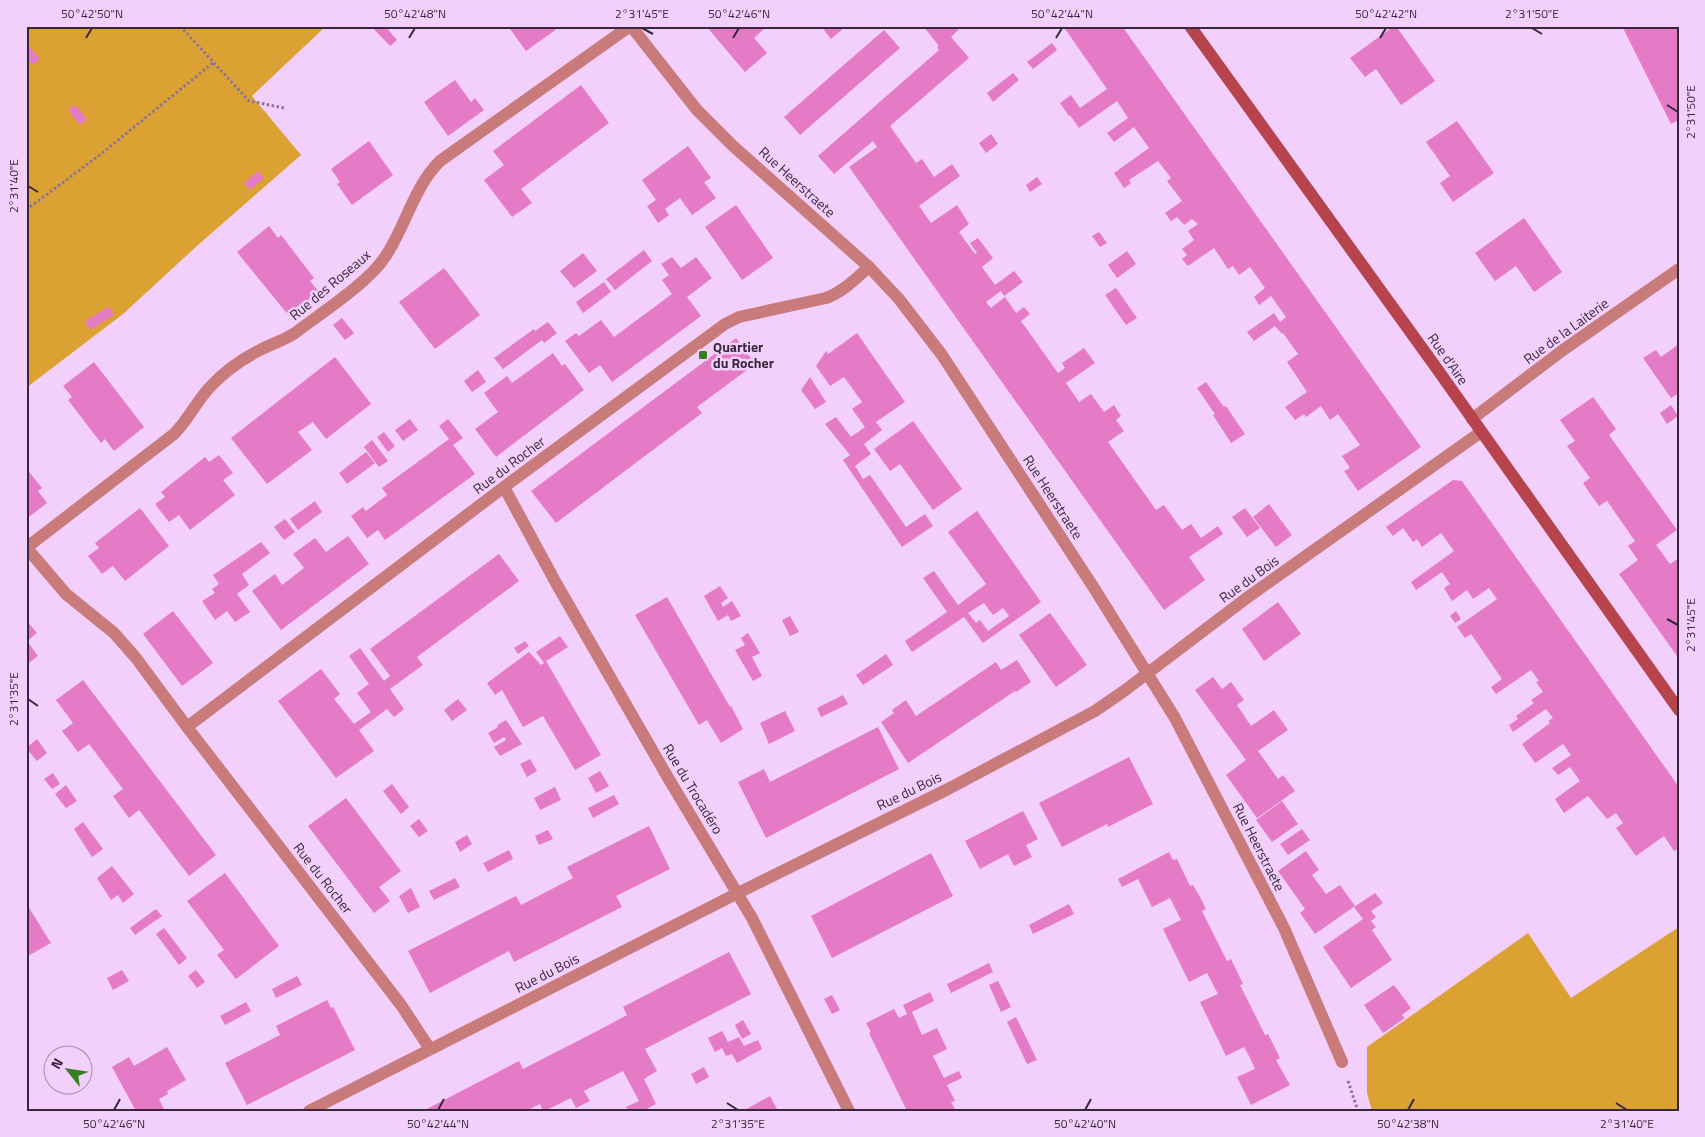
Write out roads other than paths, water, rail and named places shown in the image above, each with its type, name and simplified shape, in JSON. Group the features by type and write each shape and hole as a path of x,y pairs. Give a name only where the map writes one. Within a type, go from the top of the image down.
{"main road":[{"name":"Rue d'Aire","path":"1190,26 1679,710"}],"street":[{"name":"Rue Heerstraete","path":"630,26 684,96 714,127 868,267 899,299 942,355 1147,673 1187,739 1273,906 1303,970 1342,1062"},
{"name":"Rue des Roseaux","path":"26,548 174,434 220,378 255,353 295,333 372,273 387,255 423,181 431,169 440,161 630,26"},
{"name":"Rue du Rocher","path":"187,727 504,487 725,324 739,317 826,298 841,291 868,267"},
{"name":"Rue de la Laiterie","path":"1472,419 1563,350 1679,269"},
{"name":"Rue du Bois","path":"310,1111 1080,720 1108,703 1248,597 1482,432"},
{"name":"Rue du Trocadéro","path":"504,487 667,776 752,918 849,1111"},
{"name":"Rue du Rocher","path":"26,548 66,594 125,644 396,999 430,1049"}],"place":[{"name":"Quartier du Rocher","path":"703,355"}]}
